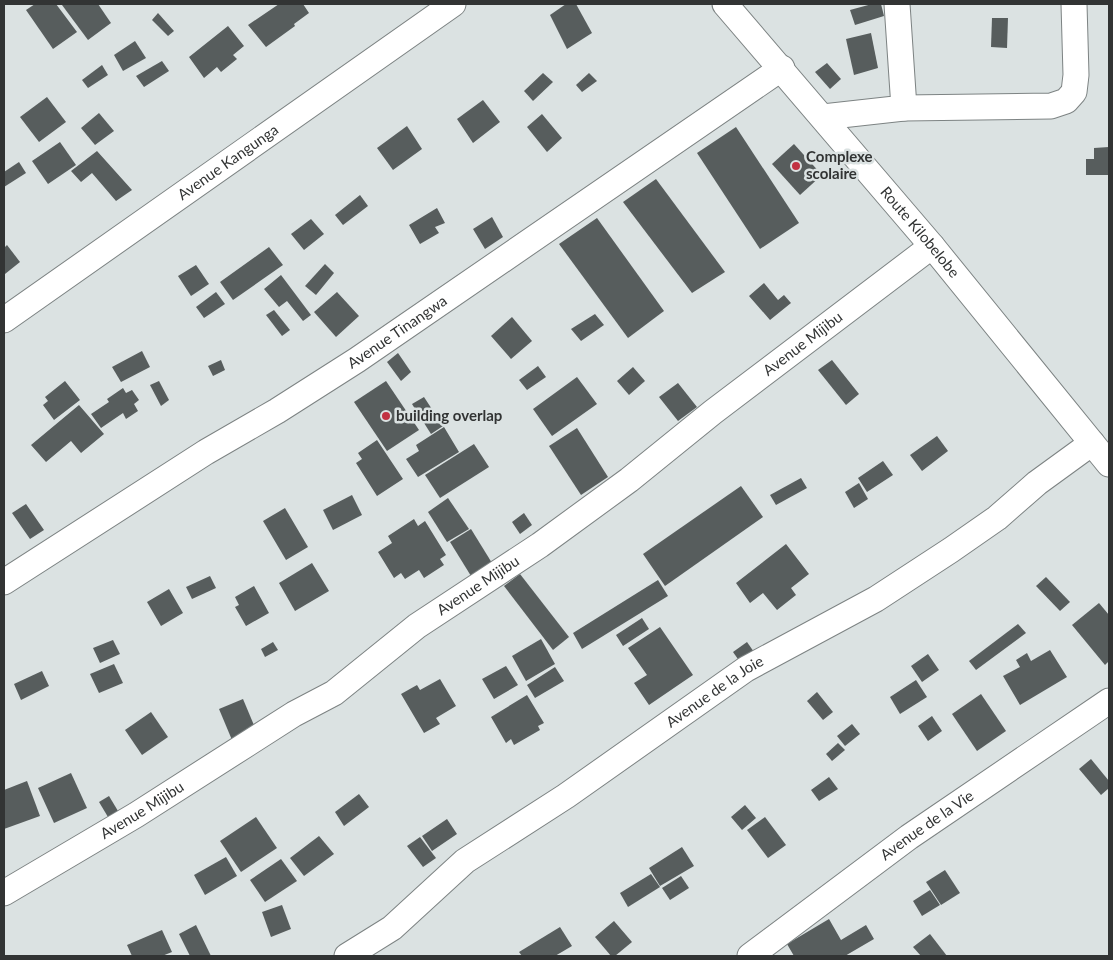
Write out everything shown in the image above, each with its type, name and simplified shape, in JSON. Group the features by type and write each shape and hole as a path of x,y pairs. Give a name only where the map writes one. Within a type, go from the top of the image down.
{"street":[{"name":"Avenue Kangunga","path":"4,320 452,4"},
{"name":"Route Kilobelobe","path":"726,4 932,246 1109,464"},
{"path":"897,4 904,108"},
{"path":"823,117 904,108 1052,106 1066,101 1074,92 1076,75 1074,4"},
{"name":"Avenue Tinangwa","path":"4,582 206,452 277,411 357,360 782,68"},
{"name":"Avenue Mijibu","path":"4,893 136,815 294,714 334,693 417,626 540,545 629,480 713,412 932,246"},
{"name":"Avenue de la Joie","path":"347,956 392,928 465,861 566,796 746,669 876,599 951,550 997,518 1037,483 1092,443"},
{"name":"Avenue de la Vie","path":"750,956 909,837 1109,700"}],"building":[{"path":"35,4 56,4 77,32 53,49 26,10"},
{"path":"63,4 98,4 111,23 88,40"},
{"path":"279,4 303,4 309,13 294,24 295,26 266,47 248,25"},
{"path":"566,4 576,4 592,33 567,49 550,15"},
{"path":"872,4 881,4 884,16 855,25 850,10"},
{"path":"158,13 174,31 168,36 152,20"},
{"path":"992,18 1008,18 1007,48 991,47"},
{"path":"228,26 244,46 233,55 237,59 221,72 217,67 204,78 189,57"},
{"path":"871,33 878,68 854,75 846,39"},
{"path":"135,41 146,58 123,71 114,55"},
{"path":"162,61 169,71 144,87 136,76"},
{"path":"827,63 841,79 830,89 815,72"},
{"path":"102,65 108,75 88,88 82,80"},
{"path":"543,73 553,82 533,101 524,91"},
{"path":"589,73 597,81 582,92 576,85"},
{"path":"47,97 66,122 39,142 20,117"},
{"path":"483,100 500,122 473,143 457,119"},
{"path":"99,113 114,131 95,145 81,128"},
{"path":"542,114 562,138 547,152 527,127"},
{"path":"407,126 422,149 393,170 377,148"},
{"path":"736,127 799,223 760,249 697,153"},
{"path":"60,142 76,165 48,184 32,161"},
{"path":"794,144 822,175 800,195 772,164"},
{"path":"1109,147 1109,175 1086,175 1086,159 1094,159 1094,148"},
{"path":"97,151 132,190 116,201 92,173 81,182 71,171"},
{"path":"19,162 26,173 4,187 4,172"},
{"path":"656,179 725,272 692,293 623,202"},
{"path":"360,195 368,206 343,225 335,215"},
{"path":"437,208 445,223 435,227 439,233 420,244 409,225"},
{"path":"492,217 503,237 485,249 473,229"},
{"path":"597,218 664,311 628,338 559,244"},
{"path":"311,219 324,234 304,250 291,234"},
{"path":"7,245 20,262 5,274 4,248"},
{"path":"269,247 283,265 233,300 220,282"},
{"path":"325,264 334,273 316,295 305,286"},
{"path":"196,265 209,284 191,296 178,276"},
{"path":"281,275 311,315 303,321 287,301 279,307 264,289"},
{"path":"764,283 778,300 784,295 791,303 770,320 749,296"},
{"path":"216,292 225,304 204,318 196,307"},
{"path":"337,292 359,316 336,337 314,312"},
{"path":"274,310 290,330 282,336 266,315"},
{"path":"595,314 604,325 581,341 571,329"},
{"path":"512,317 532,341 511,359 491,336"},
{"path":"142,351 150,367 121,382 112,367"},
{"path":"398,353 411,372 401,381 387,362"},
{"path":"221,360 225,370 213,376 208,366"},
{"path":"832,360 859,394 846,405 818,370"},
{"path":"538,366 546,377 527,390 519,380"},
{"path":"633,367 645,381 629,395 617,381"},
{"path":"577,377 597,404 552,436 533,409"},
{"path":"65,381 80,400 54,420 43,405 48,401 45,397"},
{"path":"159,381 169,400 161,406 150,385"},
{"name":"building overlap","path":"386,381 419,430 387,451 354,402"},
{"path":"678,383 697,407 678,421 659,397"},
{"path":"123,388 126,393 132,390 139,400 134,404 138,411 126,419 123,413 101,428 91,414 109,402 107,399"},
{"path":"424,397 443,426 431,434 412,404"},
{"path":"79,405 104,434 81,453 71,441 46,462 31,445"},
{"path":"444,427 459,452 418,477 406,459 419,451 416,445"},
{"path":"577,428 608,477 581,495 549,446"},
{"path":"937,436 948,451 922,471 910,455"},
{"path":"377,440 403,479 377,496 356,463 362,459 358,453"},
{"path":"474,444 489,467 440,498 425,475"},
{"path":"883,461 893,475 867,492 858,478"},
{"path":"801,478 807,488 776,505 770,495"},
{"path":"859,483 868,499 854,508 845,492"},
{"path":"741,486 763,517 665,586 643,554"},
{"path":"352,495 362,515 333,530 323,510"},
{"path":"448,498 469,529 447,542 428,512"},
{"path":"26,504 44,530 30,539 12,513"},
{"path":"285,508 308,547 286,560 263,521"},
{"path":"524,513 532,525 520,534 512,522"},
{"path":"414,519 418,526 425,521 446,555 440,559 444,565 424,578 419,570 405,579 401,573 394,578 378,552 392,543 388,536"},
{"path":"471,529 492,563 471,576 450,542"},
{"path":"786,544 809,574 791,588 796,595 777,610 763,593 750,603 736,583"},
{"path":"312,563 329,591 295,611 279,583"},
{"path":"520,574 569,637 553,650 504,586"},
{"path":"210,576 216,588 192,599 186,587"},
{"path":"1046,577 1070,602 1060,611 1036,586"},
{"path":"658,580 668,596 582,649 573,633"},
{"path":"254,586 269,613 246,626 235,607 239,605 235,597"},
{"path":"169,589 183,613 161,626 147,602"},
{"path":"1099,603 1109,615 1109,661 1105,665 1072,625"},
{"path":"642,618 649,629 623,646 616,635"},
{"path":"1018,624 1026,633 976,670 969,661"},
{"path":"660,627 693,675 649,705 634,683 647,675 628,648"},
{"path":"541,639 555,664 526,681 512,656"},
{"path":"113,640 120,654 100,663 93,648"},
{"path":"273,642 278,650 265,657 261,649"},
{"path":"747,642 754,652 740,662 733,652"},
{"path":"1050,650 1067,677 1020,705 1003,676 1020,667 1016,660 1027,653 1031,661"},
{"path":"928,654 939,670 922,682 911,666"},
{"path":"114,664 123,683 99,693 90,674"},
{"path":"506,666 518,685 494,699 482,679"},
{"path":"555,667 564,681 535,698 527,685"},
{"path":"42,671 49,686 21,700 14,684"},
{"path":"440,679 456,706 436,718 440,724 424,733 401,694 417,685 420,690"},
{"path":"916,680 927,697 900,714 890,697"},
{"path":"817,692 833,712 823,720 807,701"},
{"path":"981,694 1006,731 977,751 952,714"},
{"path":"527,695 544,723 538,726 540,730 514,745 511,739 506,743 491,717"},
{"path":"243,699 256,730 232,740 219,709"},
{"path":"151,712 168,737 142,755 125,730"},
{"path":"932,716 942,731 928,741 918,726"},
{"path":"852,724 860,734 845,746 837,736"},
{"path":"838,743 845,750 832,761 826,754"},
{"path":"1091,759 1109,781 1109,788 1101,795 1079,769"},
{"path":"71,773 87,808 54,823 38,788"},
{"path":"829,777 838,789 819,801 811,790"},
{"path":"27,781 40,816 4,829 4,790"},
{"path":"359,794 369,807 344,826 335,812"},
{"path":"109,796 118,811 108,817 99,802"},
{"path":"745,805 756,818 742,830 731,817"},
{"path":"256,817 277,848 241,872 220,841"},
{"path":"765,817 786,845 768,858 747,830"},
{"path":"447,819 457,834 432,851 422,836"},
{"path":"319,836 334,854 304,876 290,858"},
{"path":"420,837 436,858 423,867 407,846"},
{"path":"682,847 694,866 660,886 649,868"},
{"path":"226,857 237,876 205,895 194,875"},
{"path":"281,859 297,881 265,902 250,880"},
{"path":"945,870 960,893 941,905 926,882"},
{"path":"651,874 660,887 628,907 620,893"},
{"path":"681,876 689,888 670,900 662,888"},
{"path":"930,890 940,905 922,916 913,901"},
{"path":"282,905 291,929 271,937 262,912"},
{"path":"829,919 841,940 866,925 874,939 845,956 794,956 787,944"},
{"path":"614,921 632,942 615,956 611,956 595,937"},
{"path":"196,925 211,956 190,956 179,934"},
{"path":"560,927 572,946 555,956 522,956 519,952"},
{"path":"162,930 172,952 162,956 132,956 127,945"},
{"path":"930,934 947,956 921,956 913,947"}],"place":[{"name":"Complexe scolaire","path":"796,166"},
{"name":"building overlap","path":"386,416"}]}
